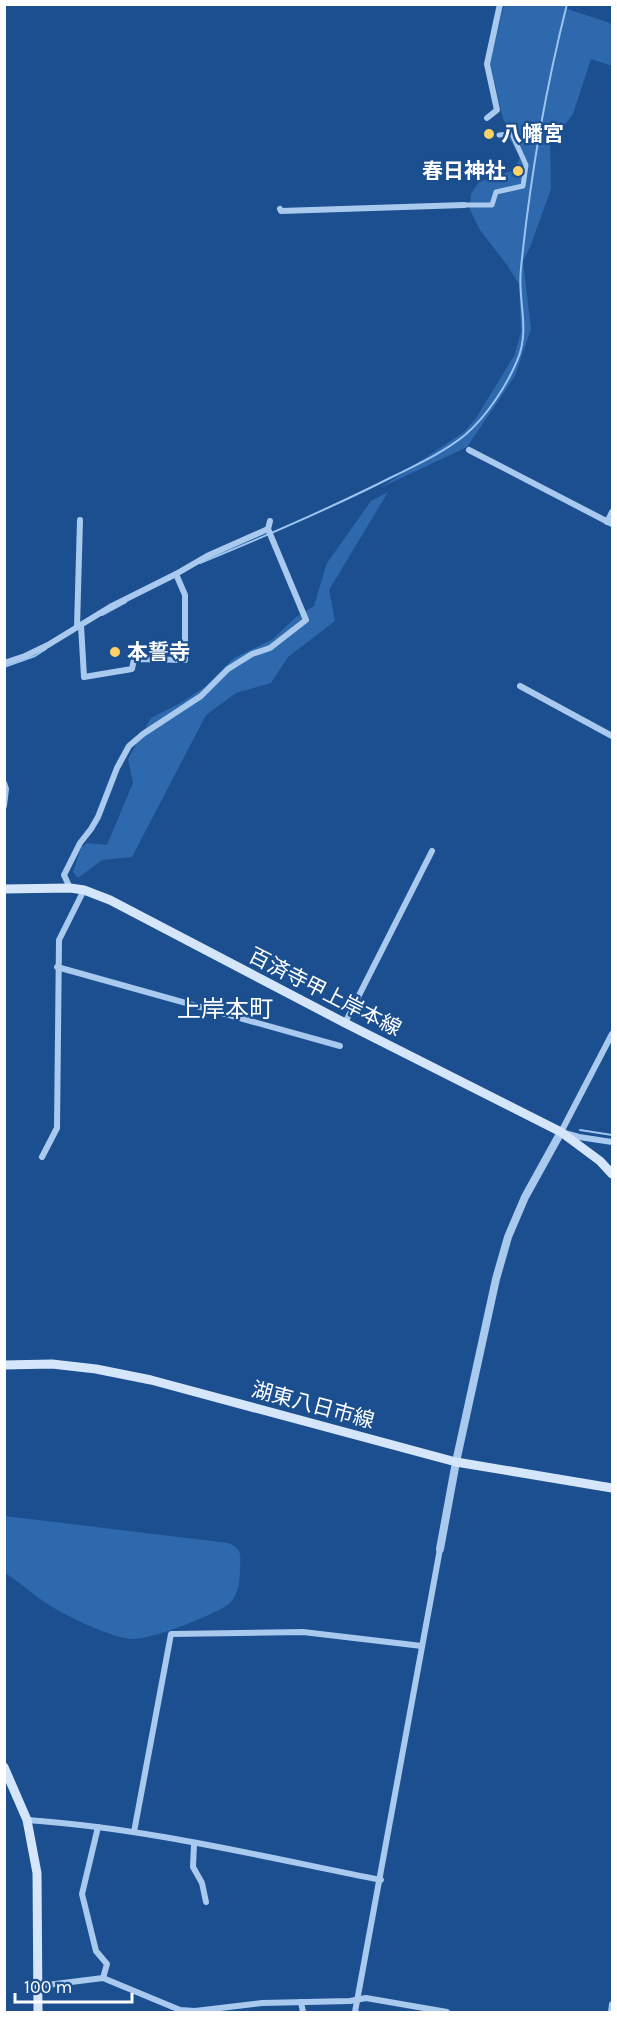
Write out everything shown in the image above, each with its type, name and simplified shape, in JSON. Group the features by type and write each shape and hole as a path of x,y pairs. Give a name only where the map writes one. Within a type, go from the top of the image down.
{"main road":[{"name":"百済寺甲上岸本線","path":"4,889 70,888 84,890 110,900 345,1023 561,1132 600,1161 612,1174"},
{"name":"湖東八日市線","path":"4,1365 52,1364 96,1369 152,1380 456,1462 612,1488"},
{"path":"4,1767 27,1820 37,1874 38,2013"}],"street":[{"path":"487,118 497,110 487,64 500,4"},
{"path":"280,209 281,211 492,205 496,192 523,186 526,165 512,134 499,135"},
{"path":"469,450 610,523 612,512"},
{"path":"80,520 79,626 84,676 132,669 134,659 185,660 185,595 176,574"},
{"path":"70,888 64,875 80,843 98,817 117,768 129,746 143,734 201,696 228,669 252,654 270,648 306,620 268,529 270,521"},
{"path":"4,663 26,656 48,645 110,607 207,556 268,529"},
{"path":"520,686 612,736"},
{"path":"4,783 4,806"},
{"path":"345,1023 432,851"},
{"path":"42,1157 57,1128 58,940 84,890"},
{"path":"57,968 340,1046"},
{"path":"355,2013 456,1462 496,1279 508,1237 525,1197 612,1034"},
{"path":"561,1132 612,1142"},
{"path":"134,1832 171,1634 303,1632 422,1646"},
{"path":"27,1820 134,1832 381,1880"},
{"path":"98,1827 82,1894 96,1951 107,1964 103,1978"},
{"path":"194,1844 193,1867 202,1883 206,1902"},
{"path":"39,1986 103,1978 169,2010 226,2010 248,2004 350,2001 366,1998 447,2013"},
{"path":"301,2002 303,2013"},
{"path":"248,2004 250,2013"},
{"path":"611,2013 612,2004"}],"shaded area":[{"path":"504,5 566,5 564,8 607,22 612,25 612,66 591,59 573,114 550,144 551,189 523,261 531,329 515,376 467,447 380,488 464,432 476,418 514,356 521,332 519,284 480,230 470,210 471,194 479,182 514,170 520,158 507,134 507,126 503,119 490,62"},
{"path":"388,492 329,590 335,621 288,657 271,683 236,693 206,715 132,857 102,860 78,878 73,872 81,848 87,843 107,845 133,783 128,759 151,718 206,686 234,658 273,639 296,617 314,606 327,563 371,501"},
{"path":"5,1516 228,1543 238,1549 240,1555 240,1577 237,1590 234,1598 225,1607 185,1625 142,1638 133,1639 114,1635 57,1610 5,1573"}],"waterway":[{"path":"200,563 370,488 431,457 465,435 495,401 521,349 523,326 520,280 529,201 545,102 567,4"},
{"path":"102,615 126,602"},
{"path":"4,667 35,656 46,649"},
{"path":"580,1130 612,1135"}],"place":[{"name":"八幡宮","path":"489,134"},
{"name":"春日神社","path":"518,171"},
{"name":"本誓寺","path":"115,652"}],"district":[{"name":"上岸本町","path":"225,1009"}]}
